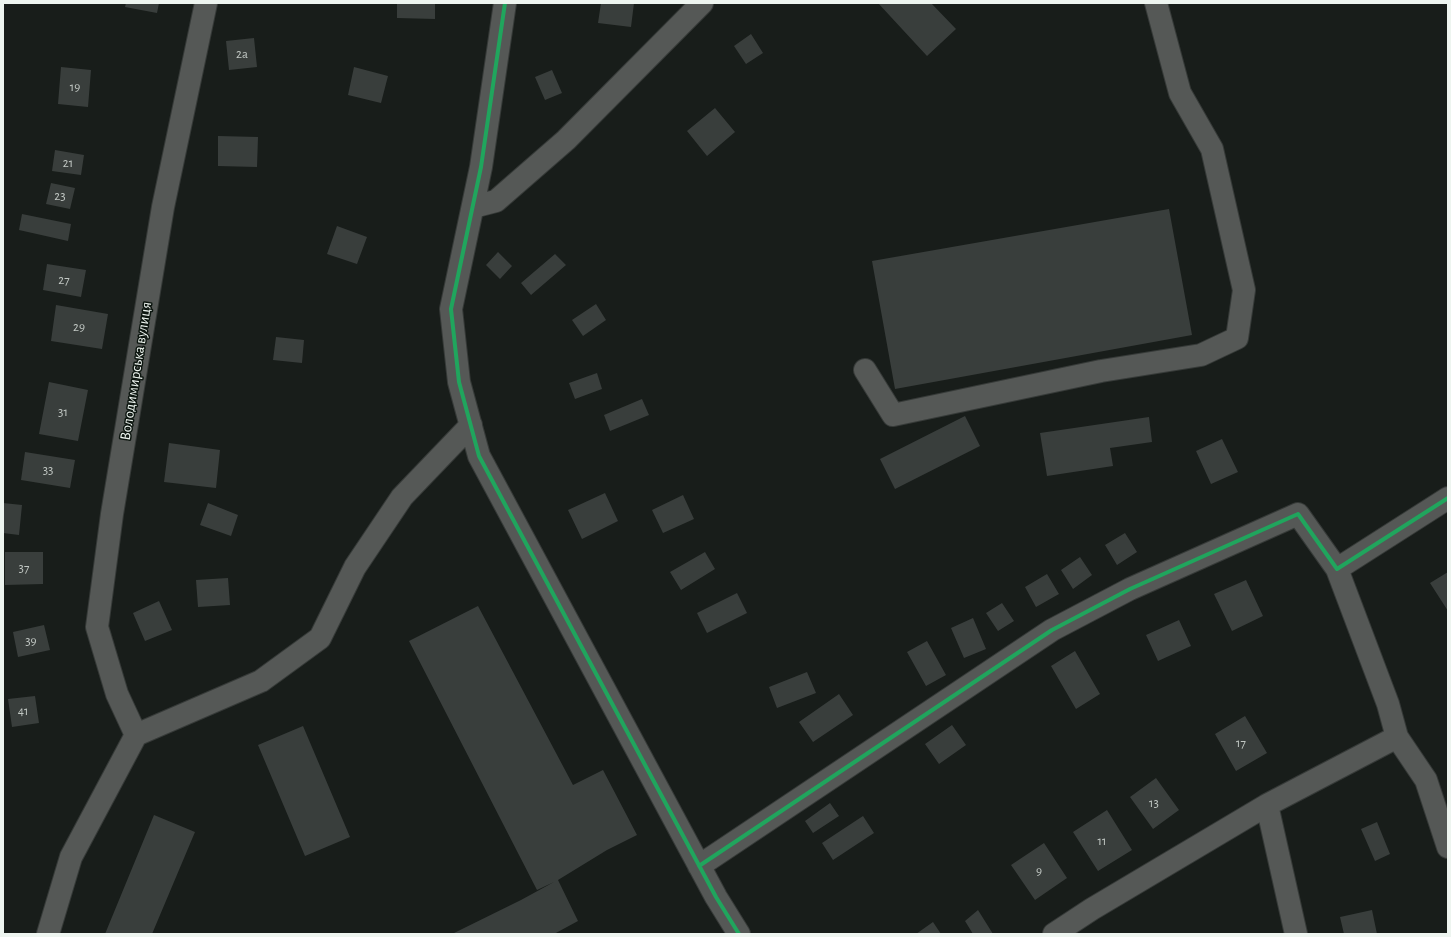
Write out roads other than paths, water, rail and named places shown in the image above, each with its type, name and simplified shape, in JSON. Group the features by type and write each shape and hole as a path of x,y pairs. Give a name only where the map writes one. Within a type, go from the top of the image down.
{"street":[{"name":"Володимирська вулиця","path":"136,735 117,694 97,627 112,514 163,207 206,3"},
{"path":"505,3 481,167 451,309 459,382 479,456 716,896 738,934"},
{"path":"473,207 496,201 566,140 702,3"},
{"path":"865,370 893,415 1101,371 1201,355 1237,338 1244,290 1212,149 1180,93 1156,3"},
{"path":"48,934 71,857 136,735 261,681 320,638 356,567 402,497 471,425"},
{"path":"1337,568 1448,498"},
{"path":"700,866 1052,630 1130,589 1298,514 1337,568 1388,704 1397,737 1426,780 1448,847"},
{"path":"1054,934 1092,909 1267,805 1397,737"},
{"path":"1267,805 1296,934"}]}
